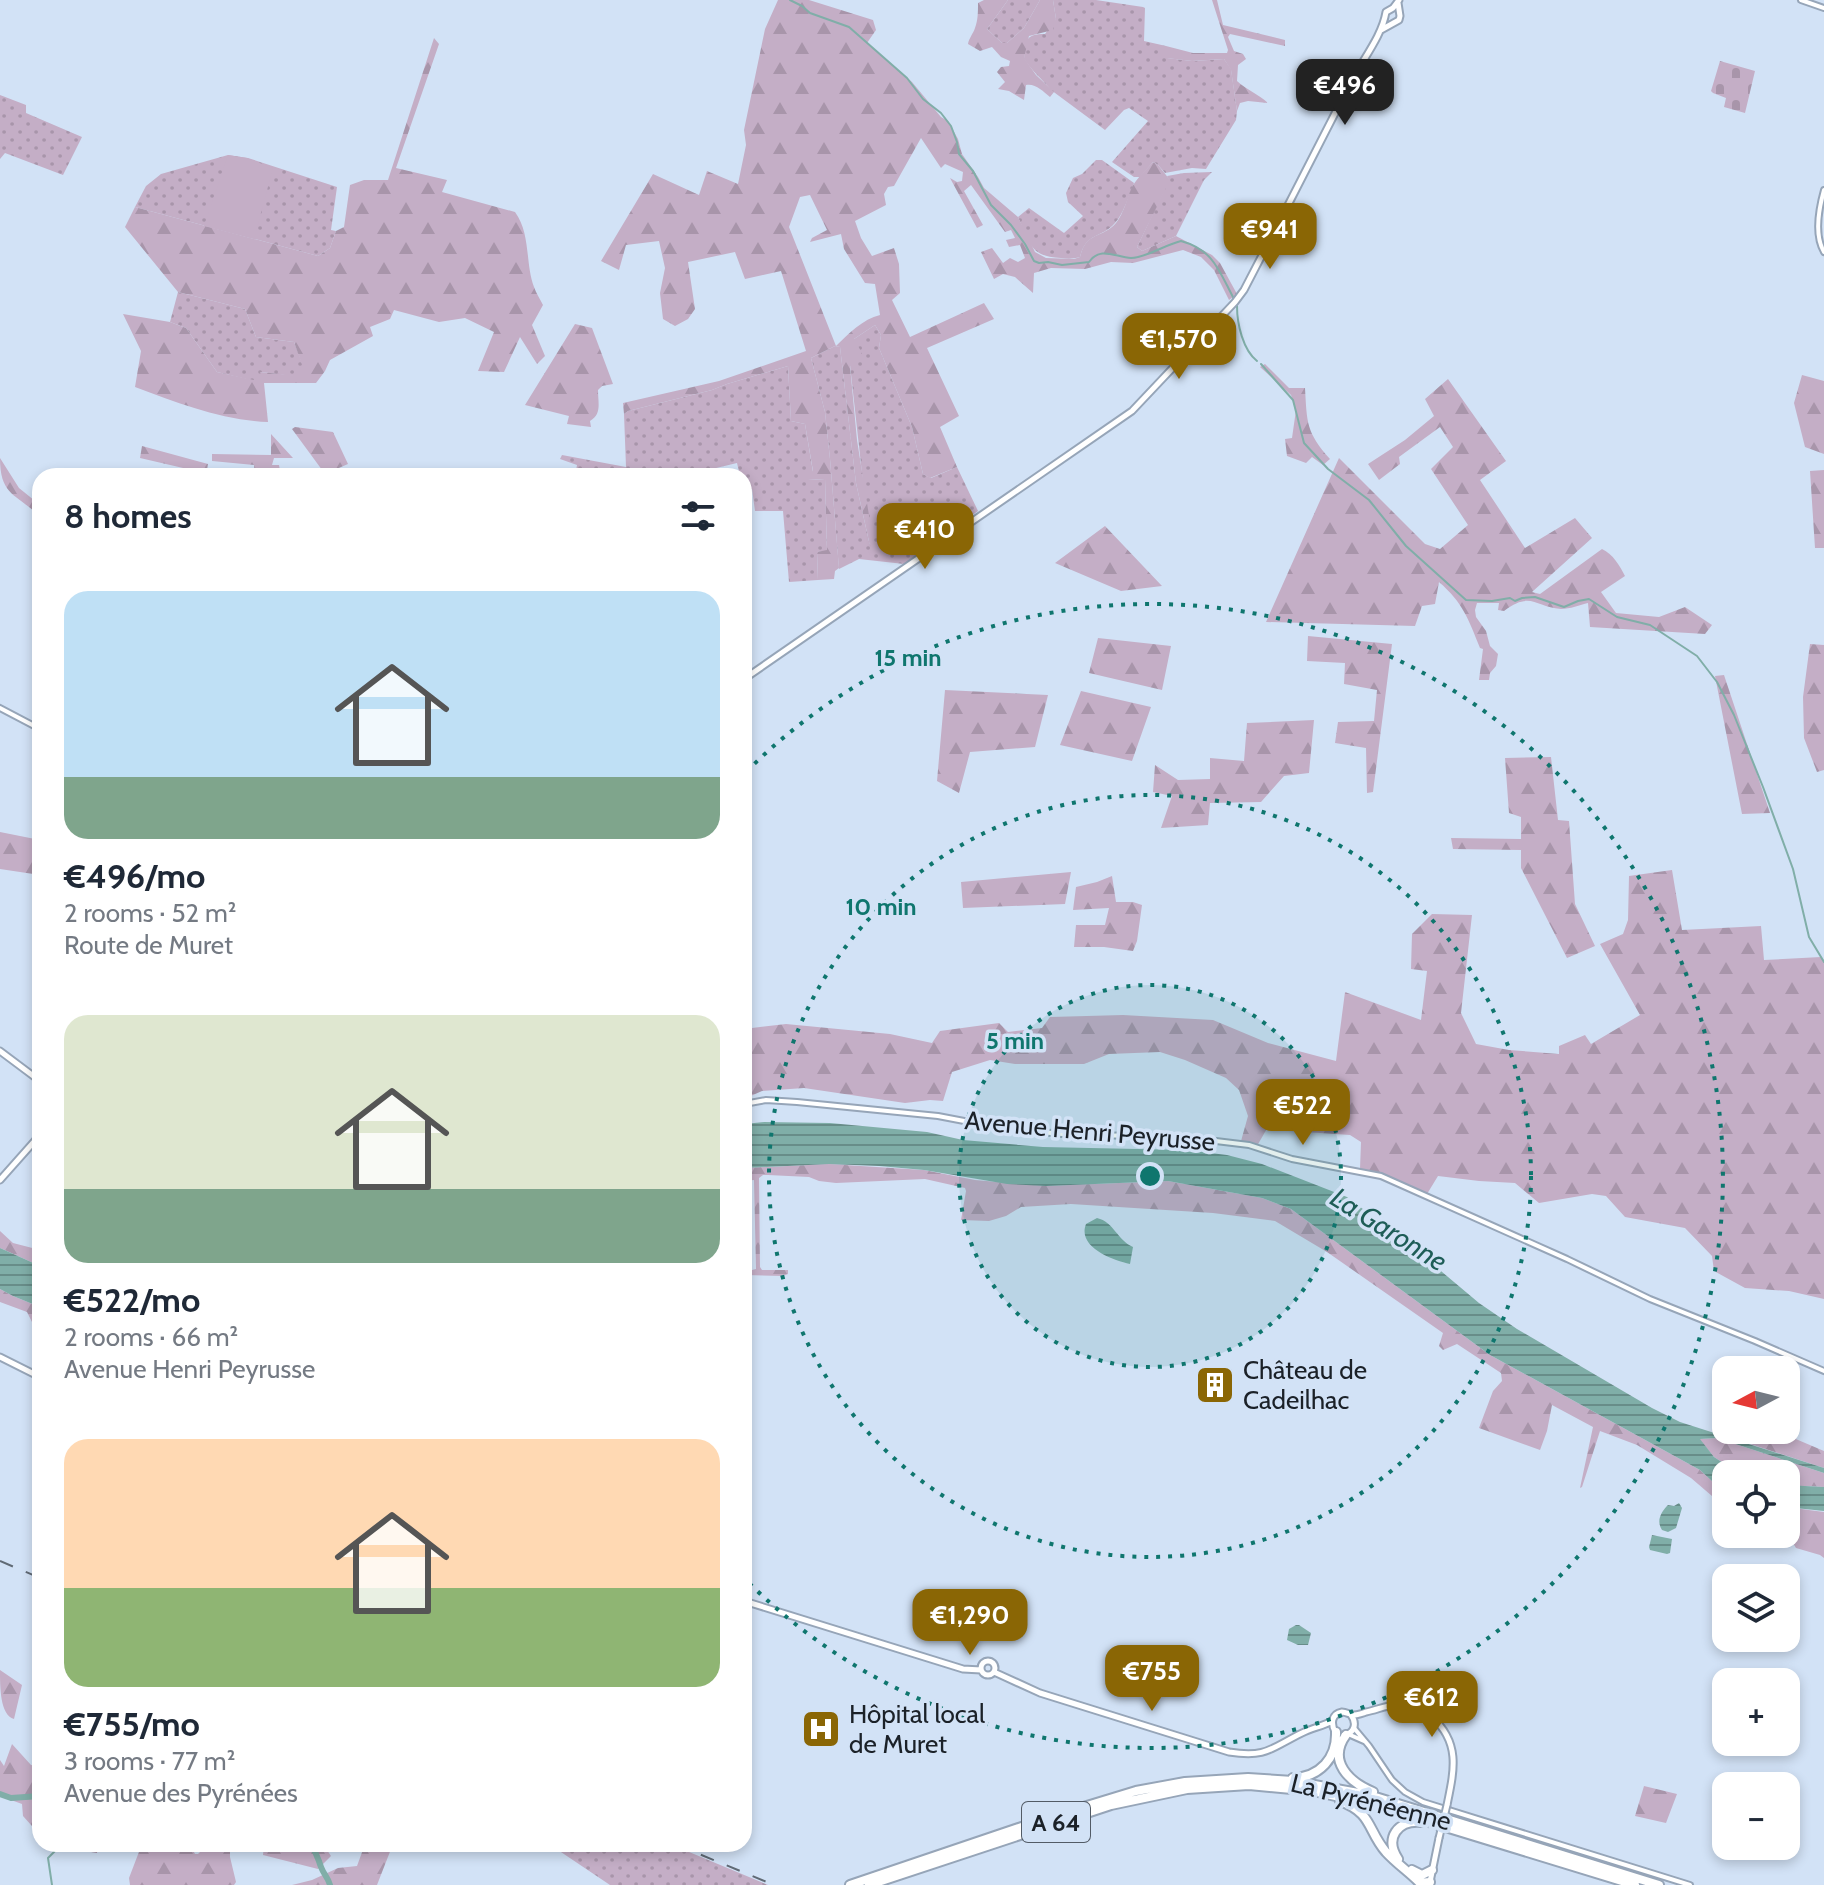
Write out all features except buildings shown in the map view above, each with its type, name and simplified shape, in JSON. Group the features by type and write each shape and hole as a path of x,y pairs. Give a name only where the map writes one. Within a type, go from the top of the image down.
{"highway":[{"path":"1276,1779 1308,1776 1325,1766 1335,1748 1335,1731"},
{"path":"1347,1735 1340,1745 1339,1755 1347,1775 1363,1788 1407,1806"},
{"name":"La Pyrénéenne","path":"850,1885 1136,1791 1206,1780 1276,1779 1338,1788 1407,1806 1659,1885"},
{"name":"La Pyrénéenne","path":"869,1885 1138,1798 1177,1790 1249,1785 1337,1796 1434,1822 1635,1885"},
{"path":"1292,1788 1341,1801 1357,1809 1369,1822 1387,1853 1423,1881"},
{"path":"1423,1881 1395,1855 1393,1839 1406,1823 1434,1822"},
{"path":"1423,1881 1432,1870"}],"main road":[{"path":"1398,6 1399,20 1396,23 1388,22 1386,12 1398,6"},
{"path":"752,673 1132,411 1244,290 1354,78 1388,22"},
{"path":"0,1051 32,1076"},
{"path":"0,1180 32,1144"},
{"path":"0,1357 32,1373"},
{"path":"752,1603 963,1669 981,1670 987,1675 994,1672 1040,1693 1229,1752 1242,1754 1276,1749 1332,1721 1340,1712 1351,1715 1400,1704 1427,1713 1444,1731 1453,1751 1454,1764 1432,1870"},
{"path":"981,1670 983,1663 989,1661 994,1666 994,1672"},
{"path":"1310,1730 1347,1735 1372,1711"},
{"path":"1351,1715 1354,1726"},
{"path":"1332,1721 1335,1731"}],"street":[{"path":"1801,0 1824,8"},
{"path":"1824,190 1818,232 1824,252"},
{"path":"0,708 32,725"},
{"name":"Avenue Henri Peyrusse","path":"752,1103 797,1102 938,1116 1006,1129 1074,1135 1150,1136 1249,1145 1292,1159 1381,1176 1650,1299 1824,1371"},
{"path":"1354,1726 1385,1771 1405,1792 1423,1802 1690,1885"},
{"path":"1347,1735 1366,1742"}],"green space":[{"path":"778,0 809,0 873,20 876,30 867,43 912,82 941,117 948,121 962,154 984,188 1018,217 1035,252 1046,258 1080,257 1090,239 1116,223 1132,187 1153,162 1170,180 1137,247 1142,251 1176,236 1212,255 1220,263 1237,294 1229,300 1214,270 1201,257 1183,250 1133,263 1111,262 1085,269 1051,268 1034,273 1033,293 1015,277 1003,274 994,279 981,252 992,248 1003,263 1010,258 1018,262 1025,258 1020,245 1009,247 1006,240 1015,238 1011,230 1005,232 971,185 964,191 983,225 977,228 950,178 962,181 963,172 945,164 941,168 921,138 894,186 888,187 884,194 886,205 855,221 861,238 872,256 894,248 899,264 900,293 892,300 910,337 984,303 994,319 927,348 959,416 940,427 957,467 930,478 923,474 912,427 879,348 881,335 875,325 854,339 862,353 850,366 857,440 874,547 870,546 856,483 840,347 835,346 811,358 825,412 830,459 839,568 835,571 834,579 818,580 817,552 827,550 825,479 808,480 806,477 813,471 805,424 791,421 788,366 624,414 623,403 719,381 806,351 781,271 745,279 735,252 688,262 695,309 688,319 675,326 663,319 660,293 665,268 659,241 626,245 619,270 601,261 653,174 699,195 707,171 738,184 746,145 744,130 765,29","holes":["810,195 827,230 810,242 841,234 844,249 865,283 875,284 880,315 862,323 836,346 789,227 800,197"]},
{"path":"1008,0 1040,0 1024,28 1007,43 1002,43 987,29"},
{"path":"1008,0 987,29 1002,43 1007,43 1024,28 1040,0 1053,0 1056,19 1053,30 1029,36 1024,58 1054,92 1050,97 1033,85 1026,85 1024,100 1009,91 998,89 1005,82 997,72 1001,67 1009,66 1010,61 992,47 980,51 968,44 977,22 978,3"},
{"path":"1053,0 1096,0 1143,7 1144,41 1166,46 1167,58 1192,61 1224,59 1231,69 1236,120 1206,169 1165,173 1153,162 1140,177 1134,177 1112,162 1148,121 1129,108 1105,130 1051,90 1027,63 1024,59 1028,39 1045,34 1056,19"},
{"path":"1212,0 1217,0 1223,25 1285,40 1285,46 1230,34 1228,37 1234,51 1243,54 1246,59 1238,65 1237,81 1268,103 1240,103 1237,111 1231,70 1224,59 1192,61 1166,58 1166,46 1193,53 1227,53"},
{"path":"434,38 439,44 396,168 447,180 442,192 515,212 526,239 534,287 543,305 532,325 545,356 537,364 520,337 504,372 478,371 494,332 465,318 439,322 394,310 390,319 370,327 373,336 330,360 316,383 264,383 268,422 217,414 135,387 141,351 123,314 186,328 217,372 263,382 260,372 300,376 305,373 294,342 256,337 245,309 178,292 125,227 135,207 318,256 330,248 336,231 344,227 350,185 364,180 388,180"},
{"path":"1720,61 1755,71 1745,113 1724,107 1726,98 1711,91"},
{"path":"0,95 26,105 26,113 82,137 63,175 5,153 0,159"},
{"path":"228,155 248,158 337,187 331,230 336,231 330,248 318,256 135,207 146,186 161,174"},
{"path":"228,155 273,168 254,239 204,226"},
{"path":"1096,160 1102,160 1134,183 1124,209 1110,228 1086,243 1080,257 1068,259 1043,255 1028,241 1018,217 1029,208 1064,233 1083,216 1068,202 1066,193 1073,178"},
{"path":"1212,172 1204,180 1176,236 1142,251 1137,247 1169,180 1167,176"},
{"path":"178,292 245,309 256,337 294,342 306,373 301,377 261,372 264,383 217,372 186,328 170,322"},
{"path":"575,324 592,328 613,384 598,390 598,412 590,421 591,427 567,424 569,416 525,405"},
{"path":"875,325 881,335 879,348 912,427 923,474 931,478 957,467 978,511 904,564 859,559 839,569 825,412 811,358 835,346 840,347 856,483 870,546 850,365 854,339"},
{"path":"1265,364 1289,388 1305,388 1309,426 1330,459 1323,465 1312,457 1306,463 1287,456 1285,439 1292,438 1296,410 1291,395 1260,367"},
{"path":"788,366 791,421 805,424 813,472 808,480 825,479 827,551 817,552 818,580 789,582 783,511 755,511 752,468 738,468 737,463 716,468 576,468 577,465 560,459 562,455 626,467 624,414"},
{"path":"1802,375 1824,381 1824,454 1805,447 1794,403"},
{"path":"1448,379 1506,461 1480,480 1525,548 1575,518 1592,538 1532,592 1540,594 1602,549 1613,557 1625,576 1601,592 1616,613 1659,617 1685,607 1712,625 1705,634 1590,627 1588,603 1561,609 1527,601 1504,611 1498,610 1499,603 1477,603 1476,617 1486,631 1490,646 1498,654 1489,680 1479,680 1483,649 1459,604 1439,582 1435,604 1422,606 1415,626 1266,622 1339,458 1425,544 1440,549 1468,525 1431,469 1453,447 1440,427 1399,457 1400,464 1379,480 1368,464 1434,416 1425,399"},
{"path":"292,429 333,432 348,464 339,468 321,468"},
{"path":"271,434 293,458 274,458 272,465 279,465 280,468 254,468 254,465 212,461 212,454 271,455"},
{"path":"142,446 208,464 207,468 183,468 140,458"},
{"path":"0,458 19,488 32,499 32,509 11,493 1,471"},
{"path":"1824,470 1824,548 1815,548 1810,471"},
{"path":"1105,526 1162,586 1121,591 1055,563"},
{"path":"1308,636 1392,644 1373,792 1367,793 1366,748 1335,743 1338,722 1374,721 1377,690 1344,684 1345,663 1307,661"},
{"path":"1098,638 1171,646 1162,690 1089,673"},
{"path":"1810,644 1824,645 1824,770 1817,772 1804,738 1803,697"},
{"path":"1724,675 1770,813 1742,814 1715,676"},
{"path":"945,690 1048,695 1035,747 970,752 959,793 937,781"},
{"path":"1081,691 1151,707 1132,761 1060,745"},
{"path":"1314,720 1309,773 1284,776 1261,802 1210,803 1208,825 1161,828 1172,796 1153,792 1155,765 1178,780 1210,779 1210,758 1244,761 1247,723"},
{"path":"1551,757 1558,820 1569,821 1575,904 1595,946 1567,958 1521,868 1521,850 1453,849 1451,838 1521,839 1521,817 1509,813 1505,758"},
{"path":"0,832 32,838 32,874 0,869"},
{"path":"1672,870 1682,930 1761,926 1764,960 1821,957 1824,962 1824,1299 1789,1291 1745,1288 1714,1271 1712,1256 1685,1228 1625,1217 1606,1196 1592,1194 1539,1203 1515,1183 1438,1176 1427,1194 1360,1169 1361,1142 1350,1135 1290,1131 1269,1125 1257,1146 1241,1141 1248,1116 1239,1090 1226,1078 1160,1052 1109,1054 1084,1064 1015,1064 990,1060 952,1072 943,1101 905,1103 804,1088 762,1091 752,1095 752,1028 786,1024 890,1034 932,1043 940,1031 999,1023 1008,1032 1042,1028 1050,1017 1123,1015 1213,1020 1268,1043 1336,1061 1345,992 1421,1020 1427,971 1411,969 1412,934 1432,914 1472,915 1461,1013 1476,1044 1559,1054 1559,1046 1585,1035 1591,1044 1640,1015 1600,944 1623,934 1628,920 1629,876"},
{"path":"1071,872 1065,904 963,908 961,882"},
{"path":"1112,876 1116,902 1142,905 1133,951 1074,947 1076,925 1105,925 1109,908 1073,910 1076,887"},
{"path":"829,1164 924,1170 975,1180 1046,1186 1168,1181 1262,1198 1291,1209 1490,1355 1700,1470 1712,1481 1712,1496 1691,1478 1637,1445 1600,1431 1580,1488 1593,1427 1552,1405 1540,1450 1479,1428 1493,1391 1502,1381 1501,1373 1457,1344 1443,1350 1439,1346 1443,1333 1327,1252 1275,1221 1213,1213 1071,1204 1021,1207 989,1221 961,1220 965,1188 925,1179 836,1183 809,1177 763,1175 759,1178 760,1267 762,1270 788,1270 788,1274 752,1275 752,1270 756,1269 752,1168"},
{"path":"0,1231 13,1243 32,1248 32,1262 0,1248"},
{"path":"0,1289 32,1304 32,1322 27,1312 0,1302"},
{"path":"1712,1438 1712,1444 1735,1444 1784,1460 1719,1460 1699,1439"},
{"path":"1800,1441 1824,1451 1824,1468 1750,1444 1800,1444"},
{"path":"1800,1465 1824,1473 1824,1487 1800,1486"},
{"path":"1800,1509 1824,1512 1824,1558 1796,1548 1800,1548"},
{"path":"0,1670 22,1685 14,1719 3,1706"},
{"path":"12,1744 32,1765 32,1826 23,1816 22,1804 0,1796 0,1760 4,1766"},
{"path":"1644,1786 1677,1794 1666,1823 1635,1816"},
{"path":"139,1852 230,1852 236,1882 234,1885 130,1885 129,1878"},
{"path":"263,1852 328,1852 331,1856 318,1869 263,1855"},
{"path":"362,1852 390,1852 377,1885 292,1885 338,1868 357,1866"},
{"path":"561,1852 689,1852 768,1885 610,1885"}],"water":[{"name":"La Garonne","path":"764,1122 830,1123 1043,1147 1186,1150 1227,1155 1262,1164 1347,1197 1479,1303 1517,1329 1652,1408 1680,1422 1712,1432 1712,1438 1700,1439 1719,1460 1712,1460 1712,1481 1700,1470 1490,1355 1291,1209 1262,1198 1168,1181 1046,1186 1007,1184 879,1166 829,1164 752,1168 752,1123"},
{"path":"1097,1218 1108,1223 1133,1247 1130,1264 1106,1256 1091,1246 1085,1232 1086,1224"},
{"path":"0,1248 32,1262 32,1304 0,1289"},
{"path":"1735,1444 1749,1444 1799,1460 1784,1460"},
{"path":"1800,1460 1824,1468 1824,1473 1800,1465"},
{"path":"1800,1486 1824,1487 1824,1511 1800,1508"},
{"path":"1679,1503 1682,1508 1676,1528 1668,1532 1662,1530 1659,1520 1663,1511 1668,1505"},
{"path":"1652,1535 1672,1539 1670,1553 1650,1550"},
{"path":"1296,1625 1311,1633 1308,1645 1287,1640 1289,1629"}],"waterway":[{"path":"790,0 810,13 849,27 941,113 951,126 959,154 973,171 991,205 1011,225 1034,261 1062,265 1089,262 1103,253 1131,258 1181,241 1208,256 1234,299"},
{"path":"1237,306 1242,336 1257,361"},
{"path":"1261,364 1293,400 1304,443 1328,469 1369,500 1406,546 1466,600 1510,598 1515,601 1535,597 1564,607 1589,599 1617,617 1650,625 1697,656 1717,682 1734,715 1793,869 1809,937 1824,962"},
{"path":"0,1794 11,1798 32,1797"},
{"path":"52,1885 48,1858 54,1852"},
{"path":"315,1852 330,1885"}],"railway":[{"path":"0,1561 32,1575"},
{"path":"694,1852 774,1885"}],"place":[{"name":"Château de Cadeilhac","path":"1215,1385"},
{"name":"Hôpital local de Muret","path":"821,1729"}]}
